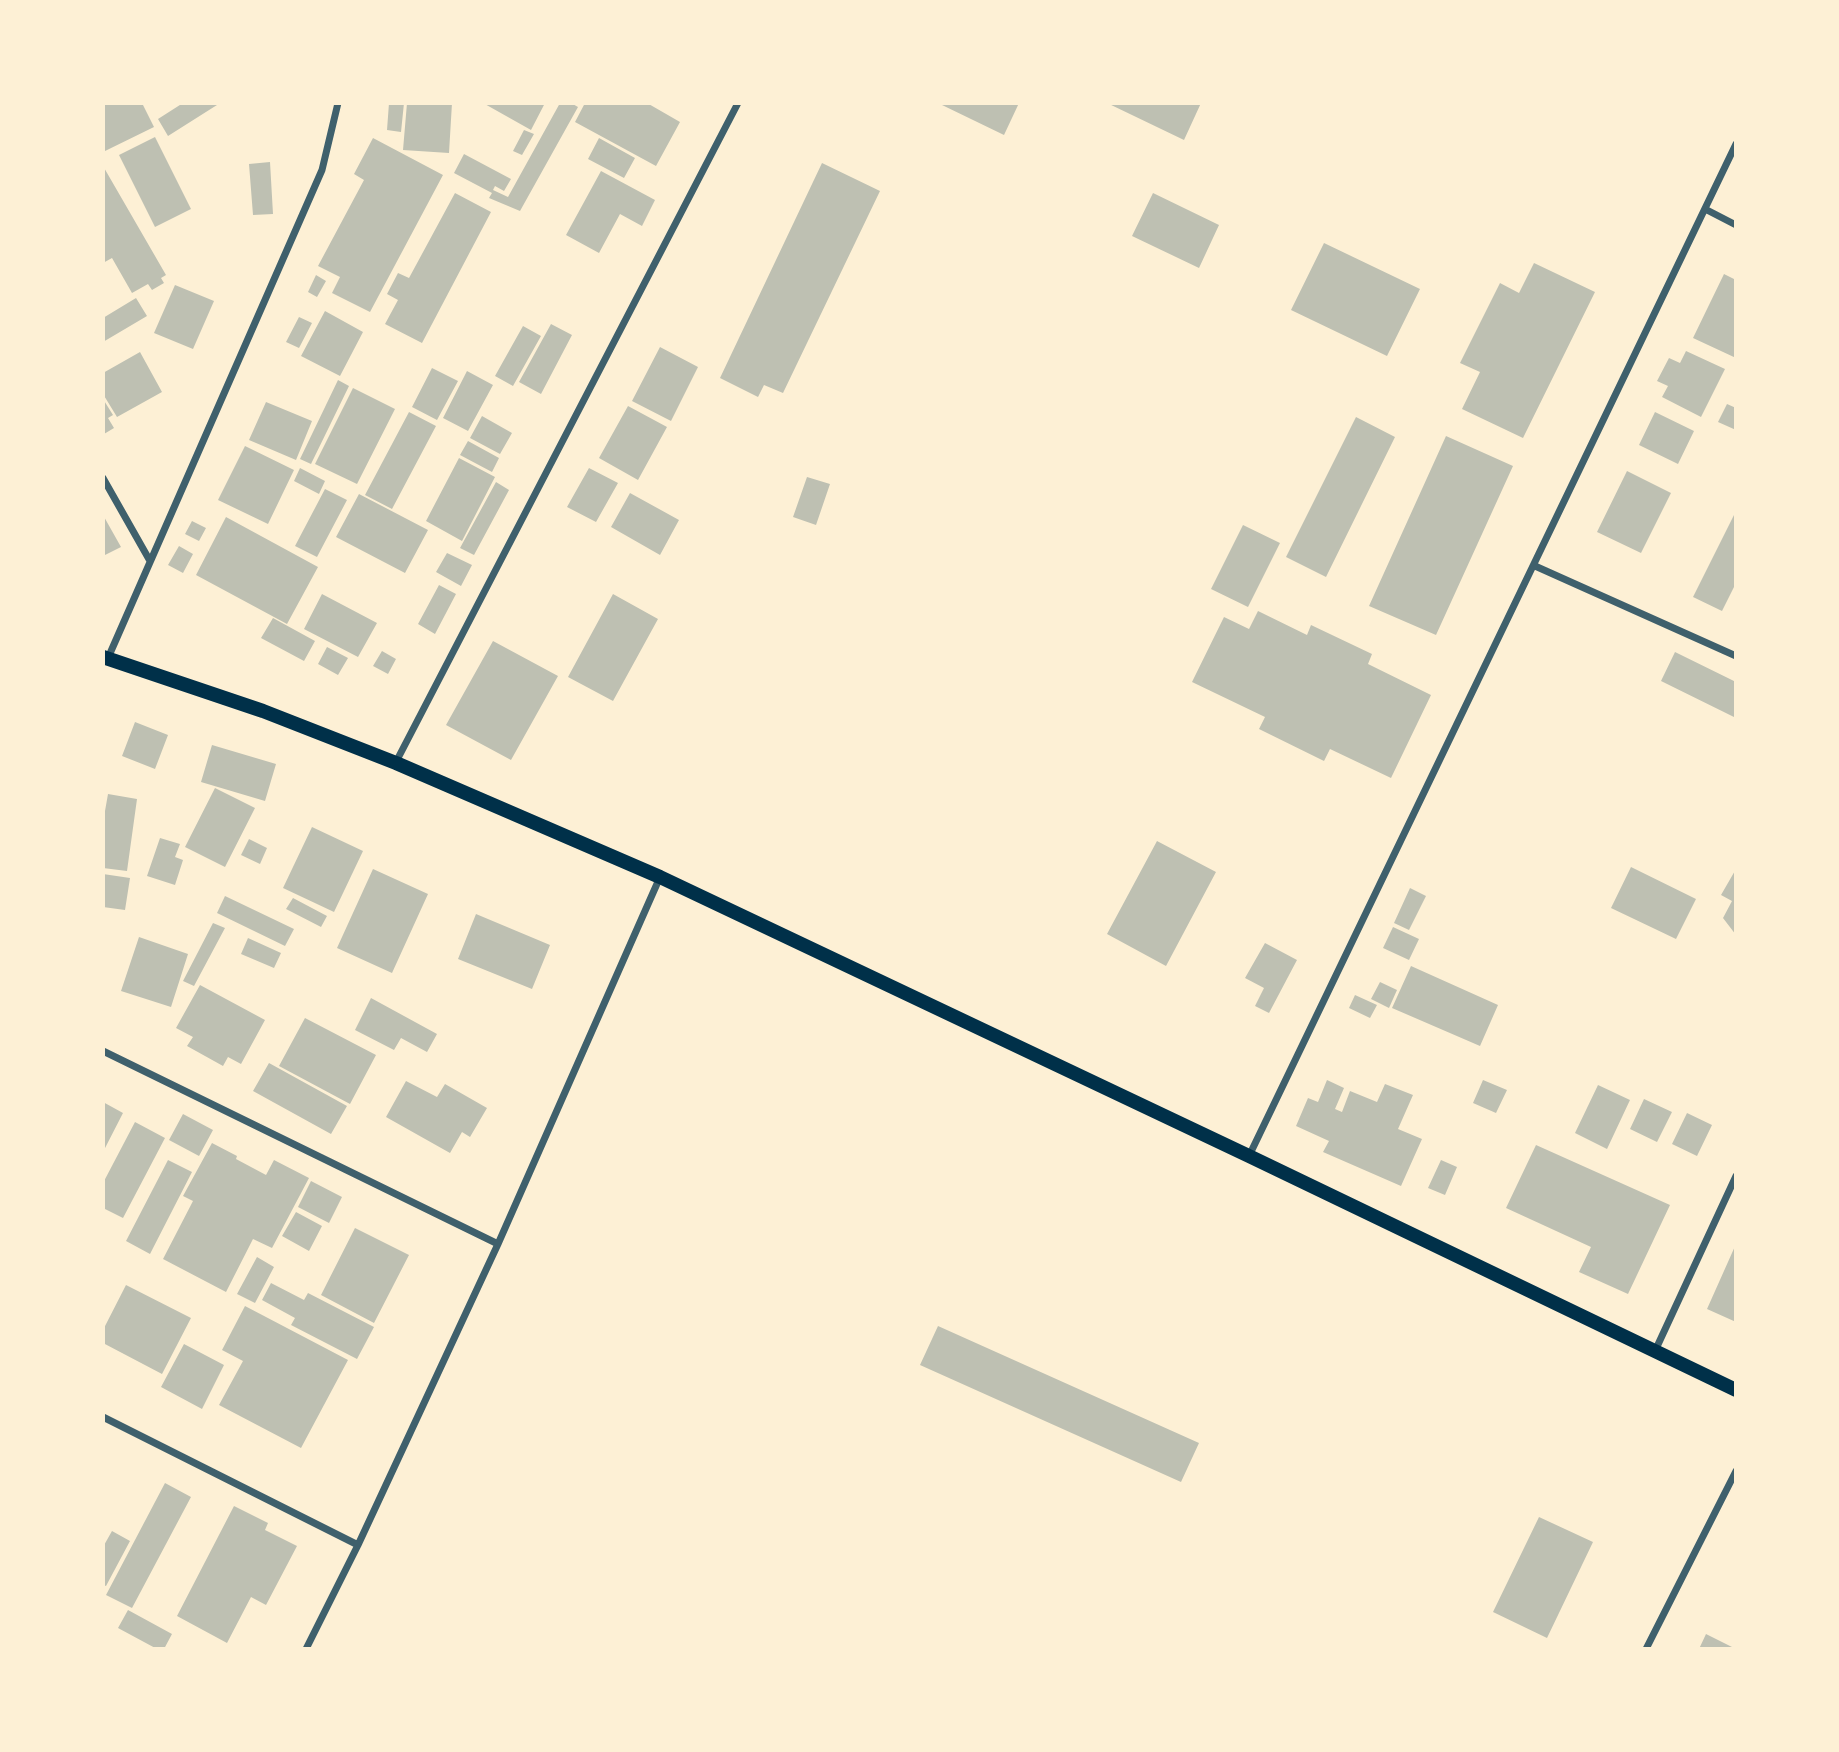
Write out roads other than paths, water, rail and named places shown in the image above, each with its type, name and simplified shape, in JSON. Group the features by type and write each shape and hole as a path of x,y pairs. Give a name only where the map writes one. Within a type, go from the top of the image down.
{"main road":[{"path":"106,657 263,711 396,763 660,877 1736,1390"}],"street":[{"path":"106,657 322,170 338,103"},
{"path":"396,763 738,103"},
{"path":"1249,1156 1736,144"},
{"path":"1705,209 1736,225"},
{"path":"103,478 150,561"},
{"path":"1535,566 1736,656"},
{"path":"306,1649 358,1545 498,1244 660,877"},
{"path":"103,1051 498,1244"},
{"path":"1655,1351 1736,1176"},
{"path":"103,1417 358,1545"},
{"path":"1646,1649 1736,1471"}]}
